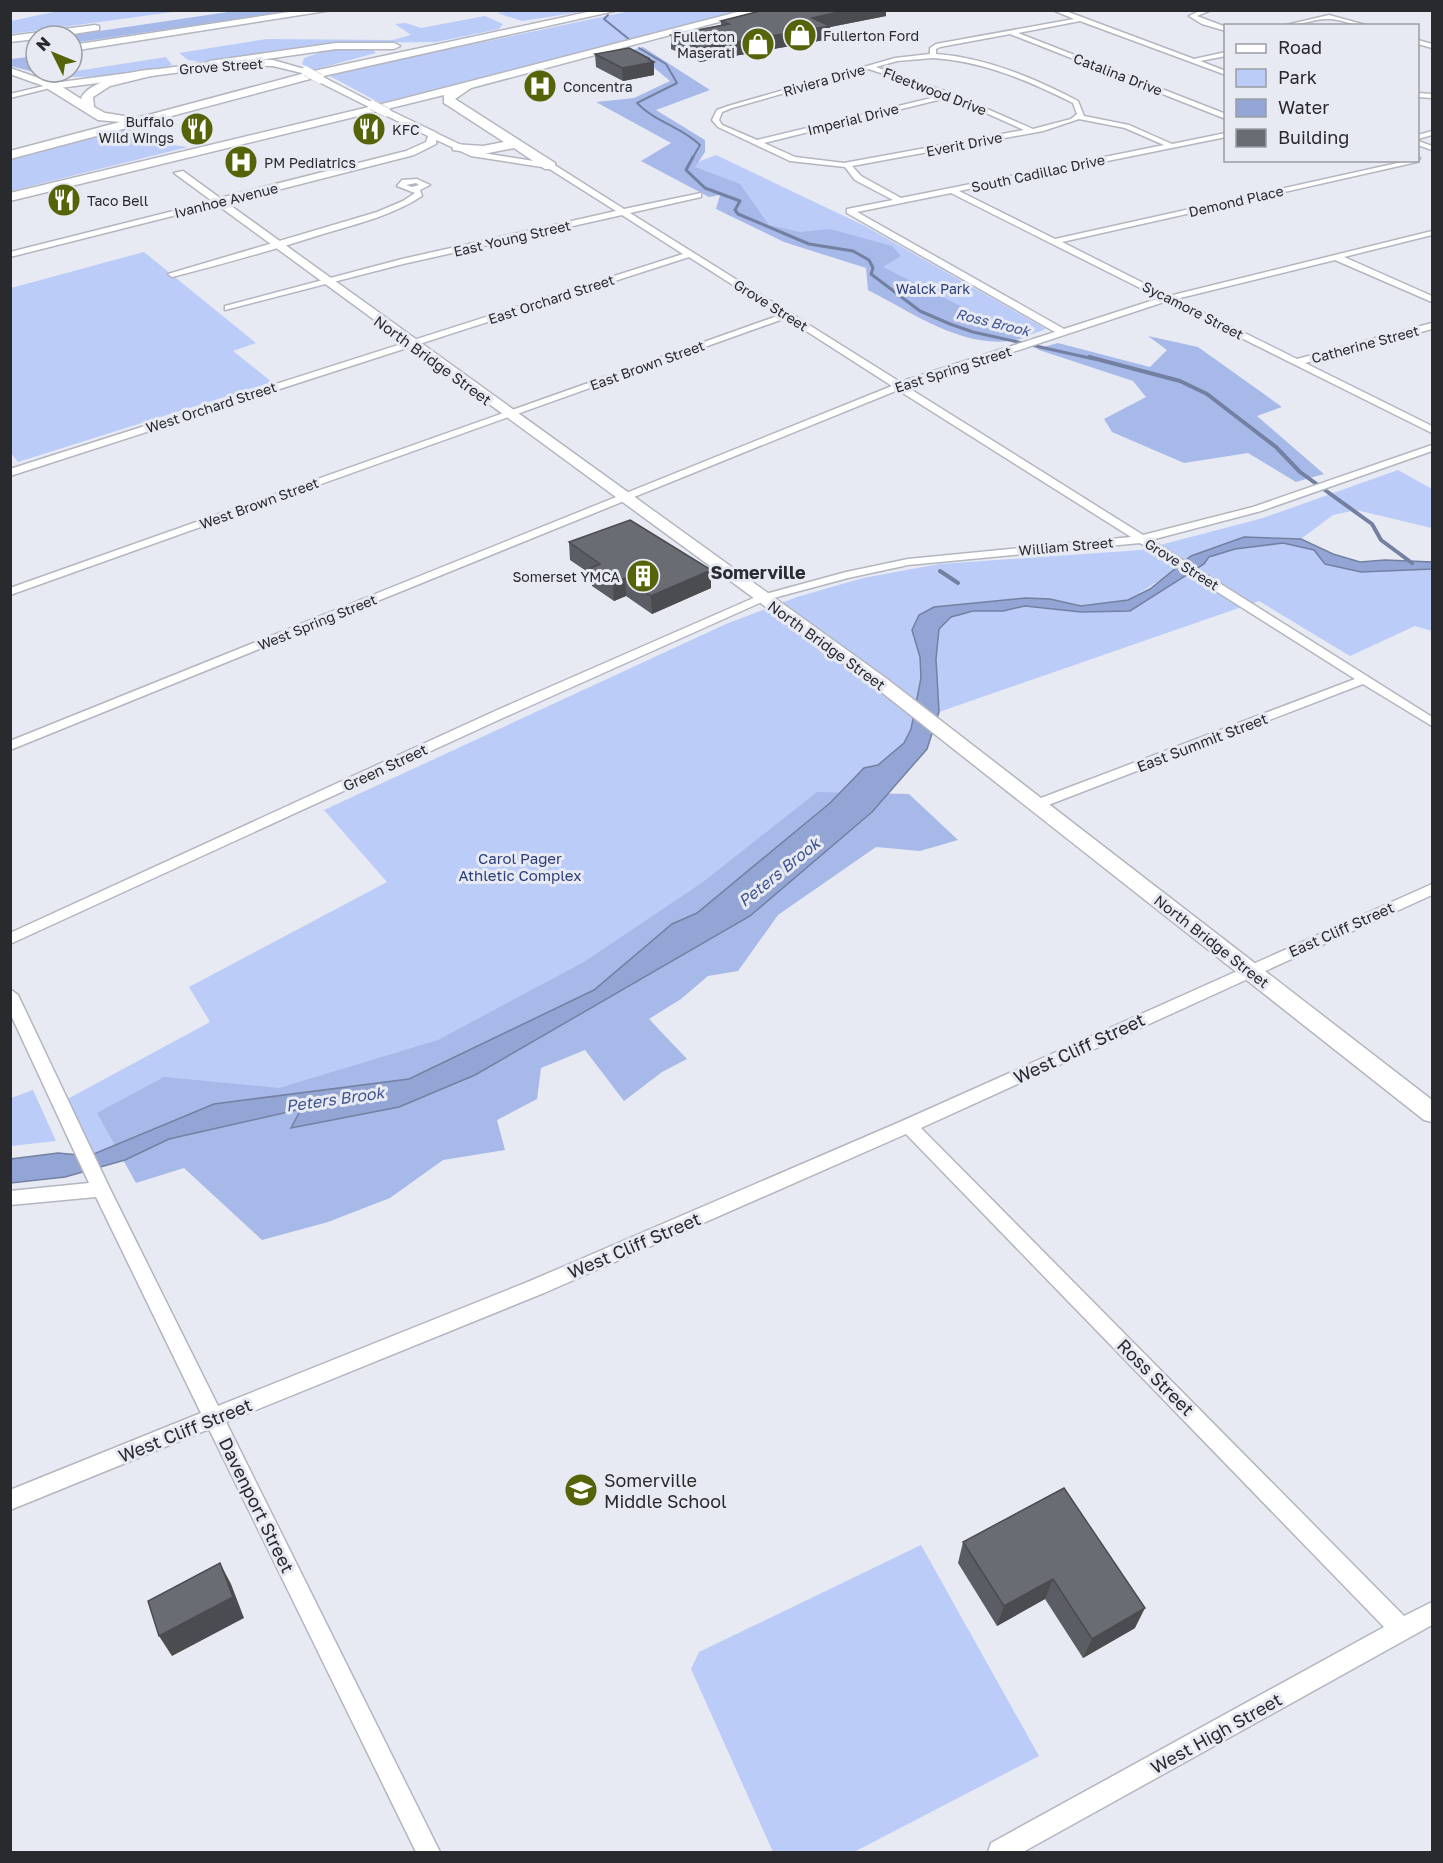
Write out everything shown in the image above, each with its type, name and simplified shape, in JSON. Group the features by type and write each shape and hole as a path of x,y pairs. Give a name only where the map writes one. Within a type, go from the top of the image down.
{"highway":[{"path":"84,46 327,10"},
{"path":"10,155 358,64 614,10"},
{"path":"10,196 391,108 759,10"},
{"path":"84,30 105,27"},
{"path":"210,64 336,46 412,46 490,35"},
{"path":"302,70 296,64 300,57 331,48 364,46 377,48 382,52 358,64"},
{"path":"88,107 85,101 87,96 99,86 155,72"},
{"path":"52,86 102,117 107,124 90,134"},
{"path":"467,87 448,98 456,107 550,166"},
{"path":"391,108 433,102 456,107"},
{"path":"102,117 117,119 154,117"},
{"path":"458,147 483,150 515,144"},
{"path":"117,171 160,169 179,173 180,166 187,159 215,148"}],"street":[{"path":"1056,10 1224,72"},
{"path":"1208,10 1192,16 1204,23 1224,28"},
{"path":"1295,24 1329,17 1358,24"},
{"path":"933,56 933,48 938,45 1081,20"},
{"name":"Catalina Drive","path":"1011,32 1224,116"},
{"path":"1193,61 1224,54"},
{"name":"Riviera Drive","path":"717,113 870,67 909,57 933,56 970,59 1008,72 1076,102 1081,110 1079,117"},
{"name":"Grove Street","path":"52,86 210,64 265,62 302,70 372,105 391,108 433,135 480,156 550,166 1432,722"},
{"name":"Fleetwood Drive","path":"870,67 951,95 1032,131"},
{"path":"13,72 74,79 119,77"},
{"path":"13,72 52,86"},
{"path":"10,96 52,86"},
{"name":"Imperial Drive","path":"755,142 951,95"},
{"name":"Everit Drive","path":"717,113 715,120 720,126 794,159 847,164 1032,131 1059,125 1079,117"},
{"path":"1079,117 1127,126 1171,146"},
{"name":"Ivanhoe Avenue","path":"10,255 410,153 431,144 433,135"},
{"name":"South Cadillac Drive","path":"1062,332 850,211 1224,135"},
{"name":"Demond Place","path":"1055,242 1411,162"},
{"path":"847,164 858,178 900,201"},
{"name":"North Bridge Street","path":"179,173 881,684 1432,1113"},
{"path":"199,189 225,194 258,192"},
{"path":"172,274 276,245 405,204 418,197 416,189"},
{"name":"Sycamore Street","path":"953,191 1432,430"},
{"name":"East Young Street","path":"228,308 326,281 698,195"},
{"name":"East Spring Street","path":"623,498 899,386 1062,332 1169,298 1432,233"},
{"name":"East Orchard Street","path":"411,343 691,254"},
{"path":"1335,257 1432,299"},
{"name":"East Brown Street","path":"508,414 787,315"},
{"name":"Catherine Street","path":"1297,362 1432,326"},
{"name":"West Orchard Street","path":"10,473 411,343"},
{"name":"West Brown Street","path":"10,592 508,414"},
{"name":"William Street","path":"762,598 846,575 908,562 1142,539 1210,523 1432,448"},
{"name":"West Spring Street","path":"10,746 623,498"},
{"name":"Green Street","path":"10,939 500,714 762,598"},
{"name":"East Summit Street","path":"1038,804 1366,679"},
{"name":"East Cliff Street","path":"1250,970 1432,889"},
{"name":"West Cliff Street","path":"10,1500 537,1287 908,1126 1250,970"},
{"name":"Davenport Street","path":"10,995 98,1182 428,1852"},
{"name":"Ross Street","path":"908,1126 1402,1630"},
{"path":"10,1198 98,1182"},
{"name":"West High Street","path":"1000,1852 1432,1613"}],"green space":[{"path":"58,10 180,11 84,24 24,24 24,32 11,34 11,21"},
{"path":"587,11 522,21 497,13"},
{"path":"630,11 745,11 380,103 328,75"},
{"path":"485,16 503,24 499,29 436,42 344,43 200,62 188,60 179,53 267,39 393,40 411,35 395,24 406,23 421,28"},
{"path":"371,48 376,53 313,70 302,64 304,58 330,49"},
{"path":"166,57 172,65 148,72 109,76 84,77 84,70"},
{"path":"131,128 150,142 188,147 11,191 11,160"},
{"name":"Walck Park","path":"716,155 865,226 1046,329 1021,338 880,277 879,262 811,242 759,221 687,166"},
{"path":"144,252 256,343 233,351 272,382 18,462 11,453 11,288"},
{"name":"Carol Pager Athletic Complex","path":"1398,470 1432,489 1432,528 1356,510 1333,515 1301,539 1244,537 1168,575 1128,600 1081,606 1050,599 1025,598 934,607 912,630 920,657 921,678 911,729 904,743 878,765 864,768 830,803 594,990 89,1156 62,1102 210,1022 189,987 387,882 324,810 726,624 797,597 863,578 939,564 1141,550 1263,518"},
{"path":"1283,543 1314,550 1361,572 1432,569 1432,631 1415,626 1350,656 1259,601 939,712 936,659 939,629 951,617 973,611 1003,611 1025,606 1081,612 1130,611 1220,553 1252,545"},
{"path":"33,1090 56,1141 11,1146 11,1098"},
{"path":"921,1545 1039,1756 854,1852 773,1852 691,1669 699,1652"}],"shaded area":[{"path":"241,10 294,11 84,41 84,33"},
{"path":"643,47 710,90 656,110 705,140 705,152 695,167 740,184 769,225 800,232 830,229 892,246 901,256 883,267 1024,338 1004,342 983,341 943,329 868,290 866,268 784,242 716,209 720,195 709,197 641,161 671,143 596,102 634,98 670,81 633,50"},
{"path":"24,57 24,69 11,66 11,59"},
{"path":"1148,336 1198,347 1282,407 1257,416 1324,474 1296,482 1248,453 1184,463 1112,432 1104,419 1146,397 1133,381 1036,349 1058,343 1150,367 1167,350"},
{"path":"817,792 909,794 958,840 920,851 876,847 778,915 738,971 708,976 681,999 649,1019 687,1059 662,1072 624,1101 585,1050 541,1068 537,1099 497,1120 505,1150 443,1160 390,1198 328,1222 262,1240 184,1168 136,1183 97,1113 164,1077 279,1088 438,1040 584,962 703,882"}],"water":[{"name":"Peters Brook","path":"1244,537 1301,539 1333,554 1360,562 1385,560 1432,562 1432,569 1361,572 1325,564 1314,550 1283,543 1235,549 1209,557 1204,564 1130,611 1081,612 1025,606 1003,611 973,611 951,617 939,629 936,659 939,712 927,749 872,812 750,916 475,1075 399,1107 291,1128 301,1109 169,1139 125,1160 65,1177 11,1183 11,1159 58,1153 89,1156 214,1104 409,1079 594,990 672,924 697,913 830,803 864,768 878,765 904,743 911,729 921,678 920,657 912,630 919,615 934,607 1025,598 1050,599 1081,606 1128,600 1150,589 1191,556"}],"building":[{"path":"764,10 847,10 812,18 830,26 700,48 671,35 729,24 721,21"},
{"path":"629,48 654,62 622,68 595,54"},
{"path":"630,520 711,570 651,596 625,578 613,583 591,568 600,564 569,542"},
{"path":"1064,1488 1145,1608 1092,1639 1053,1579 1004,1606 963,1542"},
{"path":"220,1563 233,1597 159,1636 148,1601"}],"waterway":[{"name":"Ross Brook","path":"608,15 604,19 630,40"},
{"name":"Ross Brook","path":"639,48 666,64 677,83 637,103 644,110 700,145 692,159"},
{"name":"Ross Brook","path":"693,157 686,170 705,188 740,201 735,210 738,214 809,244 853,251 869,260 873,268 871,274 920,311 973,332 1094,359"},
{"name":"Ross Brook","path":"1089,357 1180,381 1207,394 1276,447 1300,472 1372,524 1381,540 1412,563"},
{"path":"940,571 958,583"}],"place":[{"name":"Fullerton Ford","path":"800,35"},
{"name":"Fullerton Maserati","path":"758,44"},
{"name":"Concentra","path":"540,86"},
{"name":"Buffalo Wild Wings","path":"197,129"},
{"name":"KFC","path":"369,129"},
{"name":"PM Pediatrics","path":"241,162"},
{"name":"Taco Bell","path":"64,200"},
{"name":"Somerset YMCA","path":"643,576"},
{"name":"Somerville Middle School","path":"581,1490"}],"district":[{"name":"Somerville","path":"758,572"}]}
